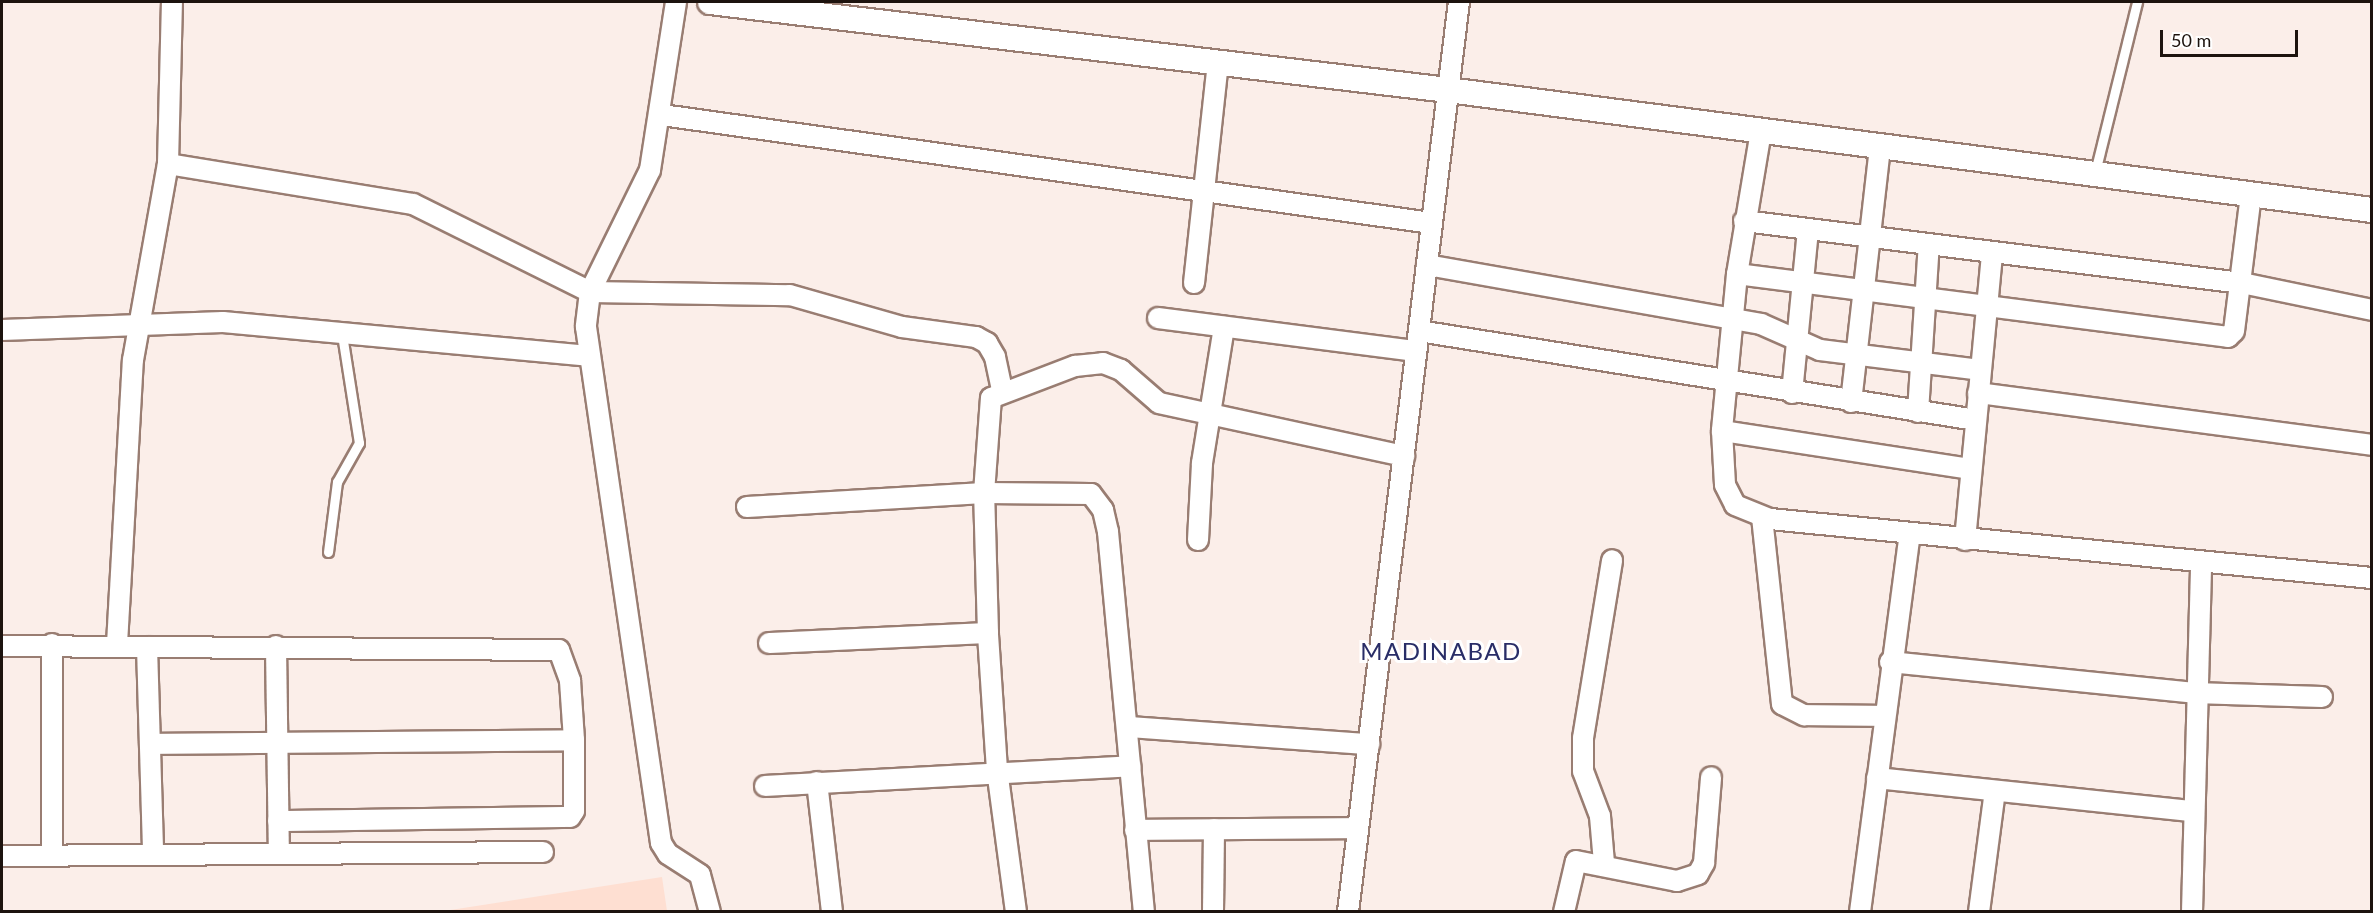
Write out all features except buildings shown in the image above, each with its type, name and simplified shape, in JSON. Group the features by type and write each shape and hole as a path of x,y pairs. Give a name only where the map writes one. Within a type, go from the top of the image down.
{"street":[{"path":"117,644 133,360 168,164 172,2"},
{"path":"676,2 662,115 650,170 630,219 590,292 588,356 661,843 668,854 700,875 710,912"},
{"path":"710,2 1448,90 2372,210"},
{"path":"1348,912 1459,2"},
{"path":"1194,283 1207,190 1218,63"},
{"path":"662,115 1431,223"},
{"path":"1761,131 1744,220 1722,431 1725,485 1735,505 1762,517 1910,534 2201,565 2372,578"},
{"path":"1851,402 1880,147"},
{"path":"168,164 413,204 590,292 753,292 824,301 902,327 987,343 1002,390"},
{"path":"1737,274 1802,285 2228,337 2234,331 2242,283 2251,195"},
{"path":"1744,220 1808,230 2242,283 2372,310"},
{"path":"1792,393 1808,230"},
{"path":"1918,412 1929,244"},
{"path":"1965,540 1992,253"},
{"path":"1427,265 1761,324 1797,342 1856,356 1980,370"},
{"path":"1158,318 1416,351"},
{"path":"2,330 141,322 223,322 588,356"},
{"path":"1198,540 1209,414 1224,327"},
{"path":"1419,332 1727,380 1792,393 1976,420"},
{"path":"1016,912 997,770 988,633 984,493 986,411 990,398 1002,390 1075,366 1103,363 1121,370 1159,403 1404,456"},
{"path":"1978,393 2372,445"},
{"path":"1722,431 1971,469"},
{"path":"747,507 984,493 1075,490 1091,494 1103,510 1129,727 1135,830 1144,912"},
{"path":"1762,517 1782,704 1804,715 1884,716"},
{"path":"1860,912 1890,662 1910,534"},
{"path":"1604,863 1600,816 1583,771 1583,738 1612,560"},
{"path":"2192,912 2194,693 2201,565"},
{"path":"769,643 988,633"},
{"path":"52,644 52,855"},
{"path":"2,646 52,644 117,644 147,647 549,646 559,650 567,664 574,740 574,811 559,821 279,821"},
{"path":"276,646 279,853"},
{"path":"147,647 153,851"},
{"path":"1890,662 2194,693 2322,697"},
{"path":"1129,727 1369,744"},
{"path":"150,744 574,740"},
{"path":"765,786 997,770 1130,766"},
{"path":"1564,912 1570,866 1584,859 1677,881 1698,874 1704,863 1711,777"},
{"path":"1877,778 2192,811"},
{"path":"817,782 832,912"},
{"path":"1979,912 1995,791"},
{"path":"1135,830 1358,828"},
{"path":"1213,912 1214,829"},
{"path":"2,856 153,851 543,852"}],"lane":[{"path":"2095,174 2137,2"},
{"path":"327,552 337,482 359,443 342,334"}],"shaded area":[{"path":"662,877 667,911 444,911"}],"district":[{"name":"MADINABAD","path":"1441,651"}]}
